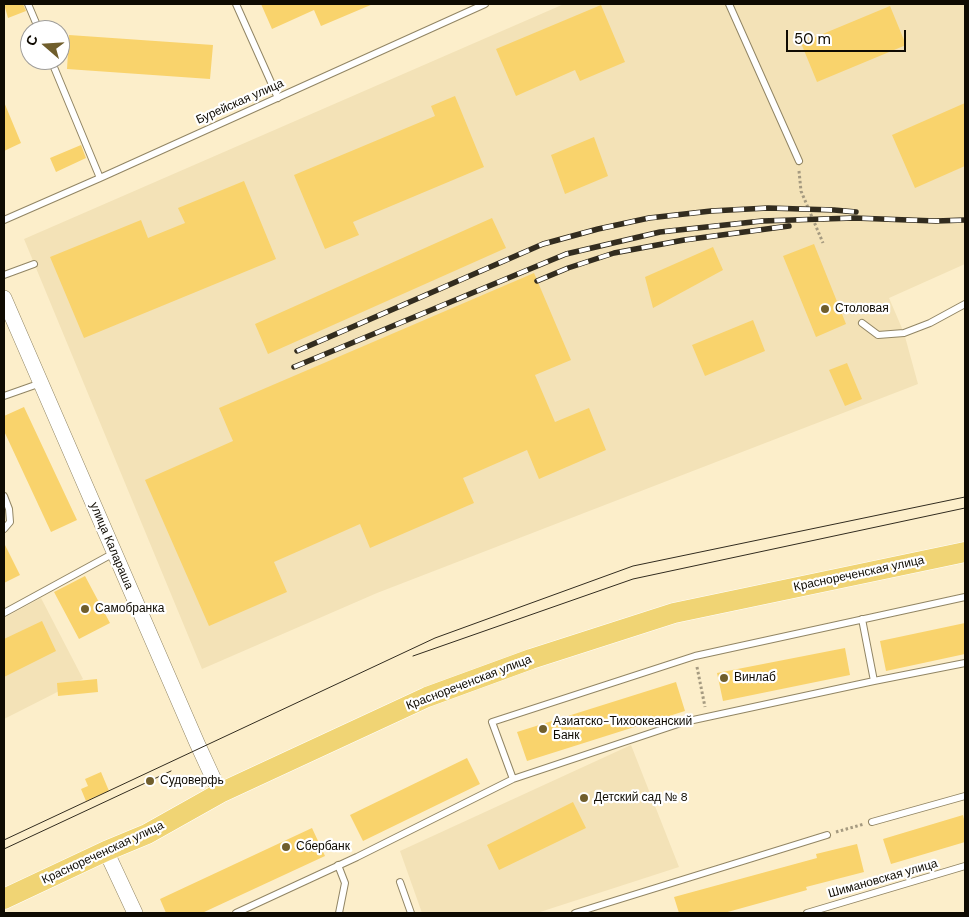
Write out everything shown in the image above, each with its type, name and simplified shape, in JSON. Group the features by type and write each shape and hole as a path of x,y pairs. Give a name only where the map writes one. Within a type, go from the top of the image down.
{"main road":[{"name":"Краснореченская улица","path":"4,899 147,834 220,793 427,697 606,634 674,613 965,552"}],"street":[{"name":"улица Калараша","path":"4,298 220,793"},
{"path":"106,851 135,913"}],"lane":[{"path":"28,4 35,20"},
{"path":"236,4 278,98"},
{"name":"Бурейская улица","path":"4,220 486,4"},
{"path":"729,4 798,161"},
{"path":"55,70 100,178"},
{"path":"4,275 34,264"},
{"path":"862,324 878,335 904,333 930,323 965,304"},
{"path":"4,396 41,383"},
{"path":"4,496 9,509 10,522 4,529"},
{"path":"4,613 114,553"},
{"path":"513,779 492,722 695,656 965,597"},
{"path":"862,618 874,681"},
{"path":"236,913 513,779 684,722 965,663"},
{"path":"872,822 965,796"},
{"path":"575,913 827,835"},
{"path":"338,865 345,883 338,913"},
{"name":"Шимановская улица","path":"807,913 965,866"},
{"path":"400,882 411,913"}],"path":[{"path":"798,161 800,191 823,243"},
{"path":"695,656 707,718"},
{"path":"827,835 872,822"}],"shaded area":[{"path":"564,4 965,4 965,264 889,298 904,333 918,384 377,593 202,669 24,239"},
{"path":"41,598 83,679 4,719 4,618"},
{"name":"Детский сад № 8","path":"631,745 679,867 537,913 422,913 400,851"}],"building":[{"path":"4,4 23,4 26,11 8,18"},
{"path":"261,4 373,4 321,26 314,10 272,29"},
{"path":"601,5 625,62 580,81 575,70 516,96 496,49"},
{"path":"890,6 906,45 817,82 801,43"},
{"path":"70,35 213,45 210,79 70,69"},
{"path":"455,96 484,167 353,222 359,235 325,249 294,175 435,116 431,106"},
{"path":"4,102 21,143 4,151"},
{"path":"965,103 965,166 915,188 892,135"},
{"path":"594,137 608,176 565,194 551,155"},
{"path":"81,145 86,158 56,172 50,158"},
{"path":"244,181 276,259 84,338 50,257 141,220 148,238 185,223 178,208"},
{"path":"492,218 506,248 268,354 255,324"},
{"path":"814,244 846,324 816,337 783,256"},
{"path":"713,247 723,270 653,308 645,277"},
{"path":"534,273 571,360 535,375 555,422 589,408 606,450 539,479 527,450 463,478 474,503 370,548 360,524 274,562 287,592 209,626 145,480 233,441 219,408"},
{"path":"753,320 765,351 705,376 692,345"},
{"path":"847,363 862,399 845,406 829,370"},
{"path":"24,407 77,520 51,532 4,431 4,416"},
{"path":"4,543 20,575 4,583"},
{"path":"85,576 110,623 79,639 54,592"},
{"path":"42,621 56,651 4,677 4,639"},
{"path":"965,623 965,654 886,671 880,641"},
{"path":"845,648 850,675 723,701 717,673"},
{"path":"97,679 98,692 58,696 57,683"},
{"path":"676,682 685,711 527,761 517,732"},
{"path":"467,758 480,784 363,841 350,815"},
{"path":"101,772 109,791 86,801 81,789 88,786 85,779"},
{"path":"573,802 586,828 499,870 487,845"},
{"path":"963,815 965,842 891,864 883,839"},
{"path":"312,828 325,856 202,913 166,913 160,899"},
{"path":"857,844 864,872 806,887 807,890 724,913 679,913 674,897 817,858 816,854"}],"tram line":[{"path":"4,840 435,638 633,566 965,497"},
{"path":"413,656 633,579 965,508"},
{"path":"4,849 171,771"}],"railway":[{"path":"297,351 543,244 598,229 649,218 711,211 768,208 856,212"},
{"path":"294,367 566,254 660,232 762,221 854,218 936,221 965,220"},
{"path":"537,281 568,268 614,253 684,240 789,226"}],"place":[{"name":"Столовая","path":"825,309"},
{"name":"Самобранка","path":"85,609"},
{"name":"Винлаб","path":"724,678"},
{"name":"Азиатско-Тихоокеанский Банк","path":"543,729"},
{"name":"Судоверфь","path":"150,781"},
{"name":"Детский сад № 8","path":"584,798"},
{"name":"Сбербанк","path":"286,847"}]}
